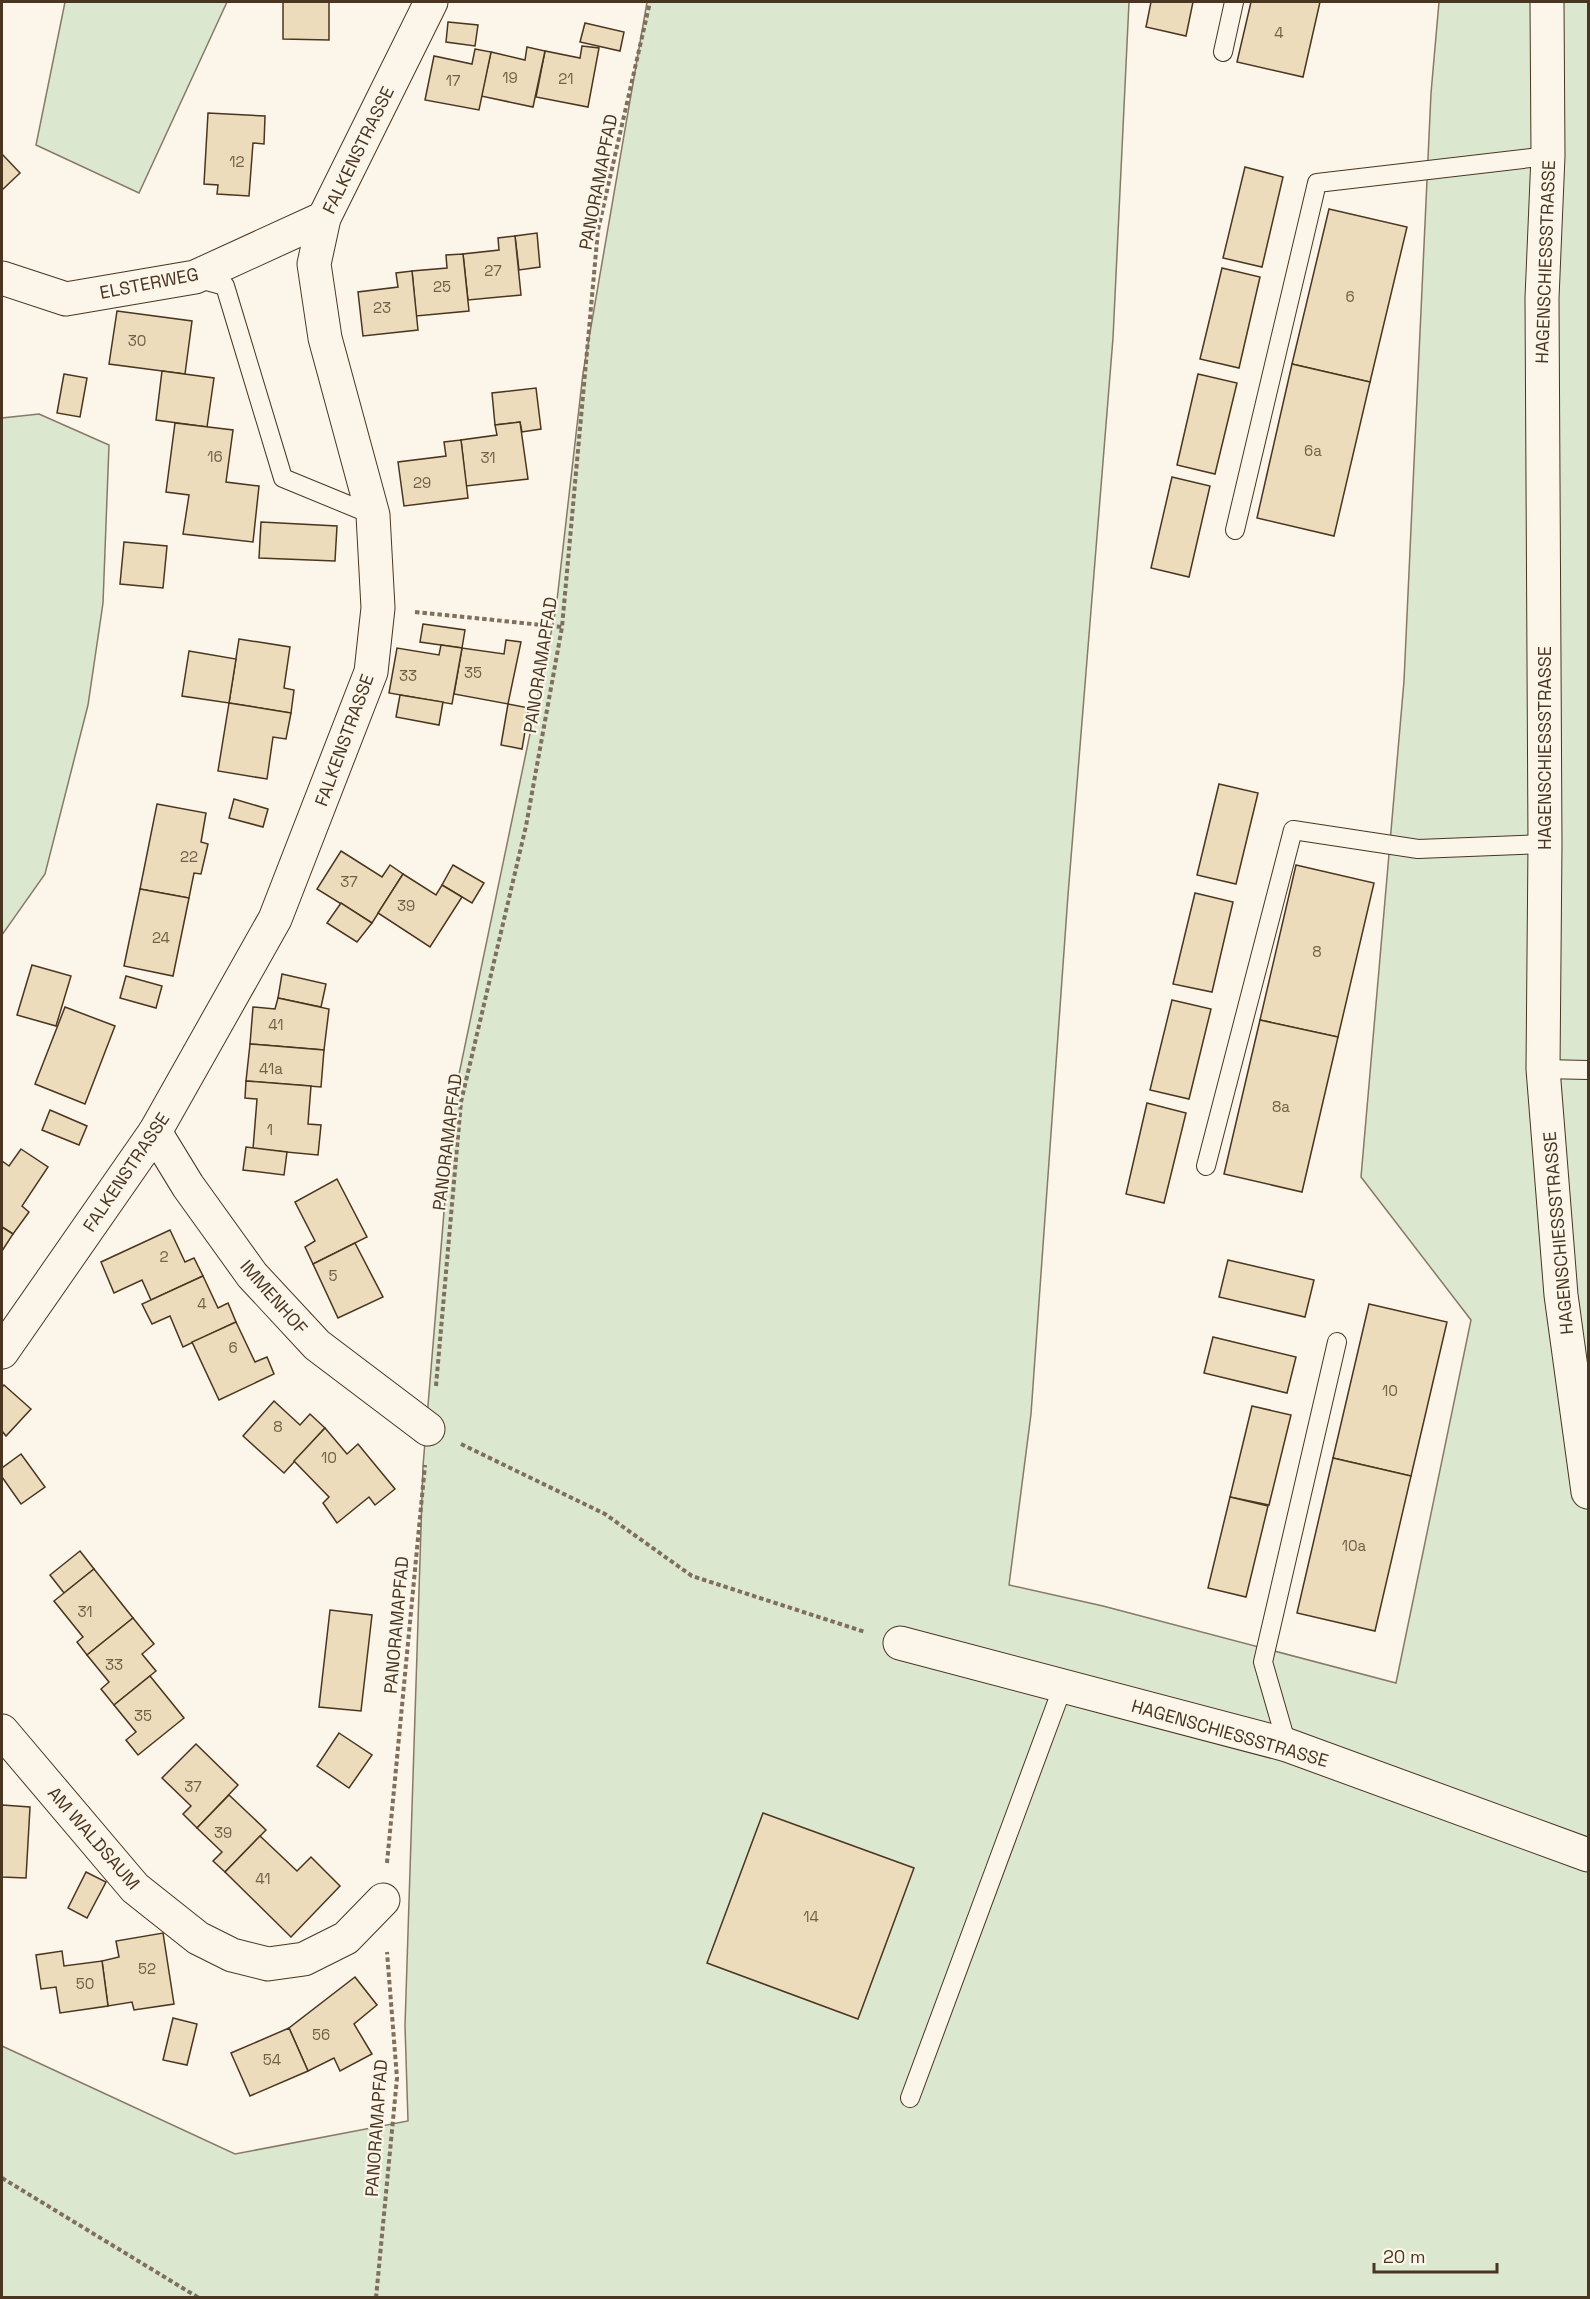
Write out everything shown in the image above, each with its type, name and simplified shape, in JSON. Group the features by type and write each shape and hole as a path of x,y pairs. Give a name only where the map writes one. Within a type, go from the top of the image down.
{"street":[{"name":"FALKENSTRASSE","path":"2,1352 155,1132 275,919 371,672 378,608 373,515 325,338 314,264 324,219 430,2"},
{"name":"HAGENSCHIESSSTRASSE","path":"1547,2 1548,156 1542,298 1545,844 1543,1069 1561,1295 1588,1492"},
{"name":"ELSTERWEG","path":"2,278 66,299 195,277 324,219"},
{"name":"IMMENHOF","path":"155,1132 188,1186 252,1275 317,1345 428,1429"},
{"name":"HAGENSCHIESSSTRASSE","path":"900,1643 1287,1745 1588,1855"},
{"name":"AM WALDSAUM","path":"2,1731 135,1888 198,1938 232,1955 268,1964 304,1959 346,1938 383,1900"}],"lane":[{"path":"1222,52 1233,2"},
{"path":"1235,530 1317,183 1548,156"},
{"path":"195,277 225,286 283,478 373,515"},
{"path":"1206,1167 1293,830 1418,849 1545,844"},
{"path":"1543,1069 1588,1070"},
{"path":"1287,1745 1263,1662 1337,1342"},
{"path":"910,2098 1063,1686"}],"path":[{"name":"PANORAMAPFAD","path":"376,2298 397,2078 383,1900 428,1429 436,1385 461,1102 526,826 562,627 598,230 650,2"},
{"path":"378,608 562,627"},
{"path":"428,1429 605,1514 692,1576 900,1643"},
{"path":"2,2178 199,2298"}],"green space":[{"path":"65,2 227,2 139,193 36,145"},
{"path":"647,2 1129,2 1113,338 1068,895 1031,1414 1009,1585 1103,1606 1396,1683 1471,1320 1361,1177 1404,681 1431,93 1439,2 1588,2 1588,2297 2,2298 2,2046 235,2154 408,2121 405,2026 423,1466 453,1103 556,609 583,373"},
{"path":"39,414 109,445 103,603 88,705 45,874 2,935 2,418"}],"building":[{"path":"283,2 329,2 329,40 283,39"},
{"path":"1151,2 1193,2 1186,36 1146,27"},
{"path":"1251,2 1320,2 1303,77 1237,62"},
{"path":"448,22 478,25 475,46 446,42"},
{"path":"585,23 624,32 620,51 580,42"},
{"path":"582,46 599,48 588,107 536,97 545,51 580,58"},
{"path":"527,47 545,51 533,107 481,96 491,52 525,60"},
{"path":"475,49 491,52 479,110 425,100 434,56 472,64"},
{"path":"208,113 265,116 264,144 253,143 249,196 217,194 218,185 204,184"},
{"path":"2,154 20,173 2,190"},
{"path":"1245,167 1283,177 1262,267 1223,258"},
{"path":"1329,209 1407,227 1370,382 1292,364"},
{"path":"537,233 540,267 519,270 515,236"},
{"path":"515,236 521,295 468,300 463,254 499,250 498,238"},
{"path":"463,254 469,311 416,316 412,271 447,268 446,255"},
{"path":"1222,268 1260,277 1239,368 1200,359"},
{"path":"412,271 418,330 363,336 358,292 398,287 396,273"},
{"path":"117,311 192,321 185,374 109,364"},
{"path":"1292,364 1370,382 1334,536 1257,518"},
{"path":"162,371 214,378 207,427 156,420"},
{"path":"64,374 87,378 80,417 57,413"},
{"path":"1198,374 1237,383 1215,474 1177,465"},
{"path":"536,388 541,429 522,432 520,422 495,425 492,393"},
{"path":"520,422 528,479 466,486 461,440 497,435 495,425"},
{"path":"175,423 233,430 226,482 259,486 253,542 183,534 189,495 166,492"},
{"path":"461,440 468,498 404,506 398,462 446,456 444,442"},
{"path":"1172,477 1210,486 1189,577 1151,568"},
{"path":"261,522 337,526 335,561 259,558"},
{"path":"124,542 167,546 163,588 120,584"},
{"path":"423,624 465,630 462,648 420,642"},
{"path":"239,639 290,647 284,688 294,690 291,713 229,703"},
{"path":"506,640 521,642 508,704 454,694 462,648 504,654"},
{"path":"441,645 462,648 452,704 389,693 397,648 439,655"},
{"path":"189,651 236,659 229,703 182,696"},
{"path":"400,695 443,702 439,725 396,717"},
{"path":"229,703 291,713 286,739 273,737 267,779 218,771"},
{"path":"508,704 529,708 522,749 501,745"},
{"path":"1219,784 1258,793 1236,884 1197,875"},
{"path":"234,799 268,809 263,827 229,818"},
{"path":"157,804 206,813 201,842 208,844 201,874 194,873 189,898 140,889"},
{"path":"341,851 382,877 390,865 403,874 372,923 317,889"},
{"path":"453,865 484,883 472,903 442,885"},
{"path":"1296,865 1374,883 1338,1037 1260,1020"},
{"path":"403,874 436,895 442,885 462,897 430,947 378,913"},
{"path":"140,889 189,898 173,976 124,966"},
{"path":"1195,893 1233,902 1212,992 1173,984"},
{"path":"341,903 372,923 357,942 327,923"},
{"path":"32,965 71,976 56,1026 17,1015"},
{"path":"282,974 326,984 321,1007 278,998"},
{"path":"126,976 162,986 156,1008 120,998"},
{"path":"278,998 329,1009 324,1050 250,1044 253,1007 275,1009"},
{"path":"1172,1000 1211,1009 1189,1099 1150,1090"},
{"path":"65,1007 115,1026 85,1104 35,1084"},
{"path":"1260,1020 1338,1037 1302,1192 1224,1174"},
{"path":"250,1044 324,1050 321,1087 246,1081"},
{"path":"246,1081 311,1086 308,1124 321,1125 318,1155 253,1149 257,1099 245,1098"},
{"path":"1147,1103 1186,1113 1164,1203 1126,1194"},
{"path":"50,1110 87,1126 79,1145 42,1130"},
{"path":"246,1147 287,1152 284,1175 243,1170"},
{"path":"21,1149 48,1167 22,1206 29,1212 13,1234 2,1227 2,1161 9,1166"},
{"path":"337,1179 367,1237 313,1264 305,1247 315,1241 295,1202"},
{"path":"2,1227 13,1234 2,1251"},
{"path":"170,1230 185,1262 194,1258 203,1276 151,1300 142,1280 114,1293 101,1262"},
{"path":"355,1243 383,1297 338,1318 313,1264"},
{"path":"1228,1260 1314,1280 1305,1317 1219,1297"},
{"path":"203,1276 218,1308 228,1303 236,1322 183,1347 170,1316 152,1324 142,1304"},
{"path":"1369,1304 1447,1322 1411,1476 1333,1458"},
{"path":"236,1322 255,1362 267,1357 274,1374 219,1400 192,1342"},
{"path":"1213,1337 1296,1357 1287,1393 1204,1373"},
{"path":"4,1385 31,1409 6,1436 2,1431 2,1387"},
{"path":"274,1401 300,1425 310,1414 325,1428 284,1473 243,1436"},
{"path":"1252,1406 1291,1415 1269,1505 1230,1497"},
{"path":"325,1428 347,1454 358,1444 395,1489 375,1505 369,1497 337,1523 323,1503 329,1497 294,1461"},
{"path":"21,1454 45,1487 21,1504 2,1477 2,1468"},
{"path":"1333,1458 1411,1476 1375,1631 1297,1613"},
{"path":"1230,1497 1268,1506 1246,1597 1208,1588"},
{"path":"80,1551 94,1569 64,1593 50,1575"},
{"path":"94,1569 133,1618 87,1655 77,1642 83,1637 54,1601"},
{"path":"330,1610 372,1615 361,1711 319,1707"},
{"path":"133,1618 154,1644 142,1654 156,1671 114,1705 101,1689 109,1682 87,1655"},
{"path":"150,1676 184,1718 138,1755 126,1740 136,1732 114,1705"},
{"path":"339,1733 372,1755 349,1788 317,1766"},
{"path":"196,1744 238,1785 197,1828 183,1814 191,1806 162,1778"},
{"path":"229,1795 266,1830 225,1872 213,1861 222,1852 197,1828"},
{"path":"2,1805 30,1807 26,1878 2,1877"},
{"path":"763,1813 914,1868 858,2019 707,1963"},
{"path":"260,1836 297,1871 311,1857 340,1886 291,1937 225,1872"},
{"path":"86,1872 106,1882 87,1918 68,1908"},
{"path":"163,1933 174,2004 134,2010 132,2002 108,2006 102,1961 119,1957 116,1941"},
{"path":"62,1951 64,1966 102,1961 108,2006 60,2013 56,1987 41,1989 36,1955"},
{"path":"355,1977 377,2005 354,2024 372,2054 340,2071 334,2058 308,2071 289,2028"},
{"path":"173,2018 197,2024 187,2065 163,2060"},
{"path":"289,2028 308,2071 250,2096 231,2053"}]}
